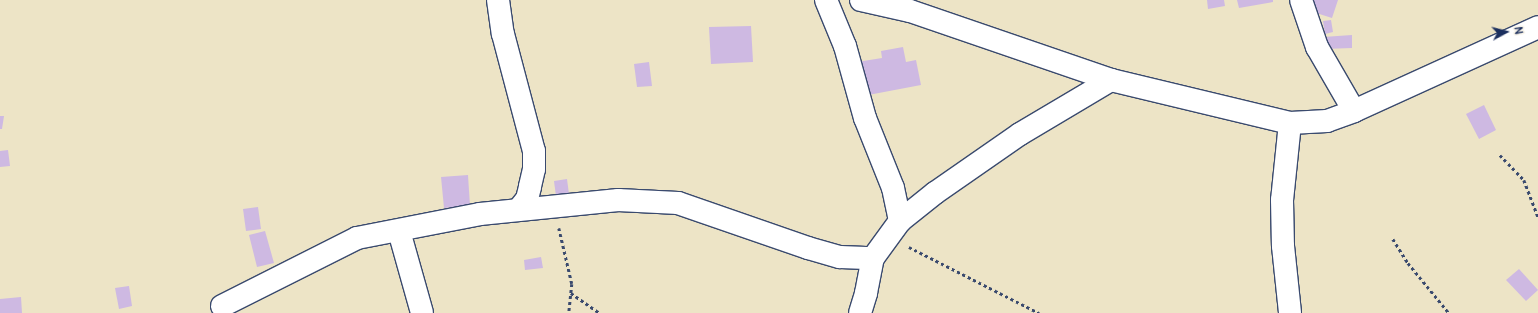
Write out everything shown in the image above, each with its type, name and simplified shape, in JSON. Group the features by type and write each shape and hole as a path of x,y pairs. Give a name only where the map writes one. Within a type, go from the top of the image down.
{"street":[{"path":"498,0 503,34 534,151 534,169 528,193 518,210"},
{"path":"826,0 845,46 865,118 893,188 894,228"},
{"path":"861,0 910,11 1111,80 1242,114 1290,123 1327,121 1354,111 1538,27"},
{"path":"1301,0 1318,47 1354,111"},
{"path":"860,313 866,293 872,258 894,228 935,193 1020,134 1111,80"},
{"path":"1290,123 1282,200 1283,246 1290,313"},
{"path":"222,306 357,238 480,214 618,200 678,203 808,248 840,257 872,258"},
{"path":"399,231 422,313"}],"path":[{"path":"1500,154 1524,180 1538,217"},
{"path":"550,208 556,217 567,256 572,293 569,313"},
{"path":"894,228 956,273 1039,313"},
{"path":"1393,239 1408,263 1449,313"},
{"path":"572,293 600,313"}],"building":[{"path":"1207,0 1224,0 1225,6 1208,9"},
{"path":"1237,0 1273,0 1273,2 1239,8"},
{"path":"1313,0 1338,0 1332,18 1310,11"},
{"path":"1331,20 1333,32 1325,34 1323,21"},
{"path":"751,26 753,62 711,64 709,27"},
{"path":"1352,35 1352,48 1324,49 1323,37"},
{"path":"903,47 906,62 916,60 921,85 863,96 857,62 882,58 881,51"},
{"path":"649,62 652,86 637,87 634,64"},
{"path":"1484,105 1496,130 1479,139 1466,114"},
{"path":"0,116 4,116 2,129 0,129"},
{"path":"8,150 10,166 0,167 0,151"},
{"path":"468,175 470,206 444,208 441,177"},
{"path":"567,179 570,202 557,204 554,181"},
{"path":"258,207 261,229 246,231 243,209"},
{"path":"265,231 274,263 257,267 249,235"},
{"path":"541,257 543,268 525,270 524,260"},
{"path":"1519,269 1538,290 1526,301 1506,280"},
{"path":"129,286 132,306 119,309 115,288"},
{"path":"21,297 22,313 0,313 0,299"}]}
